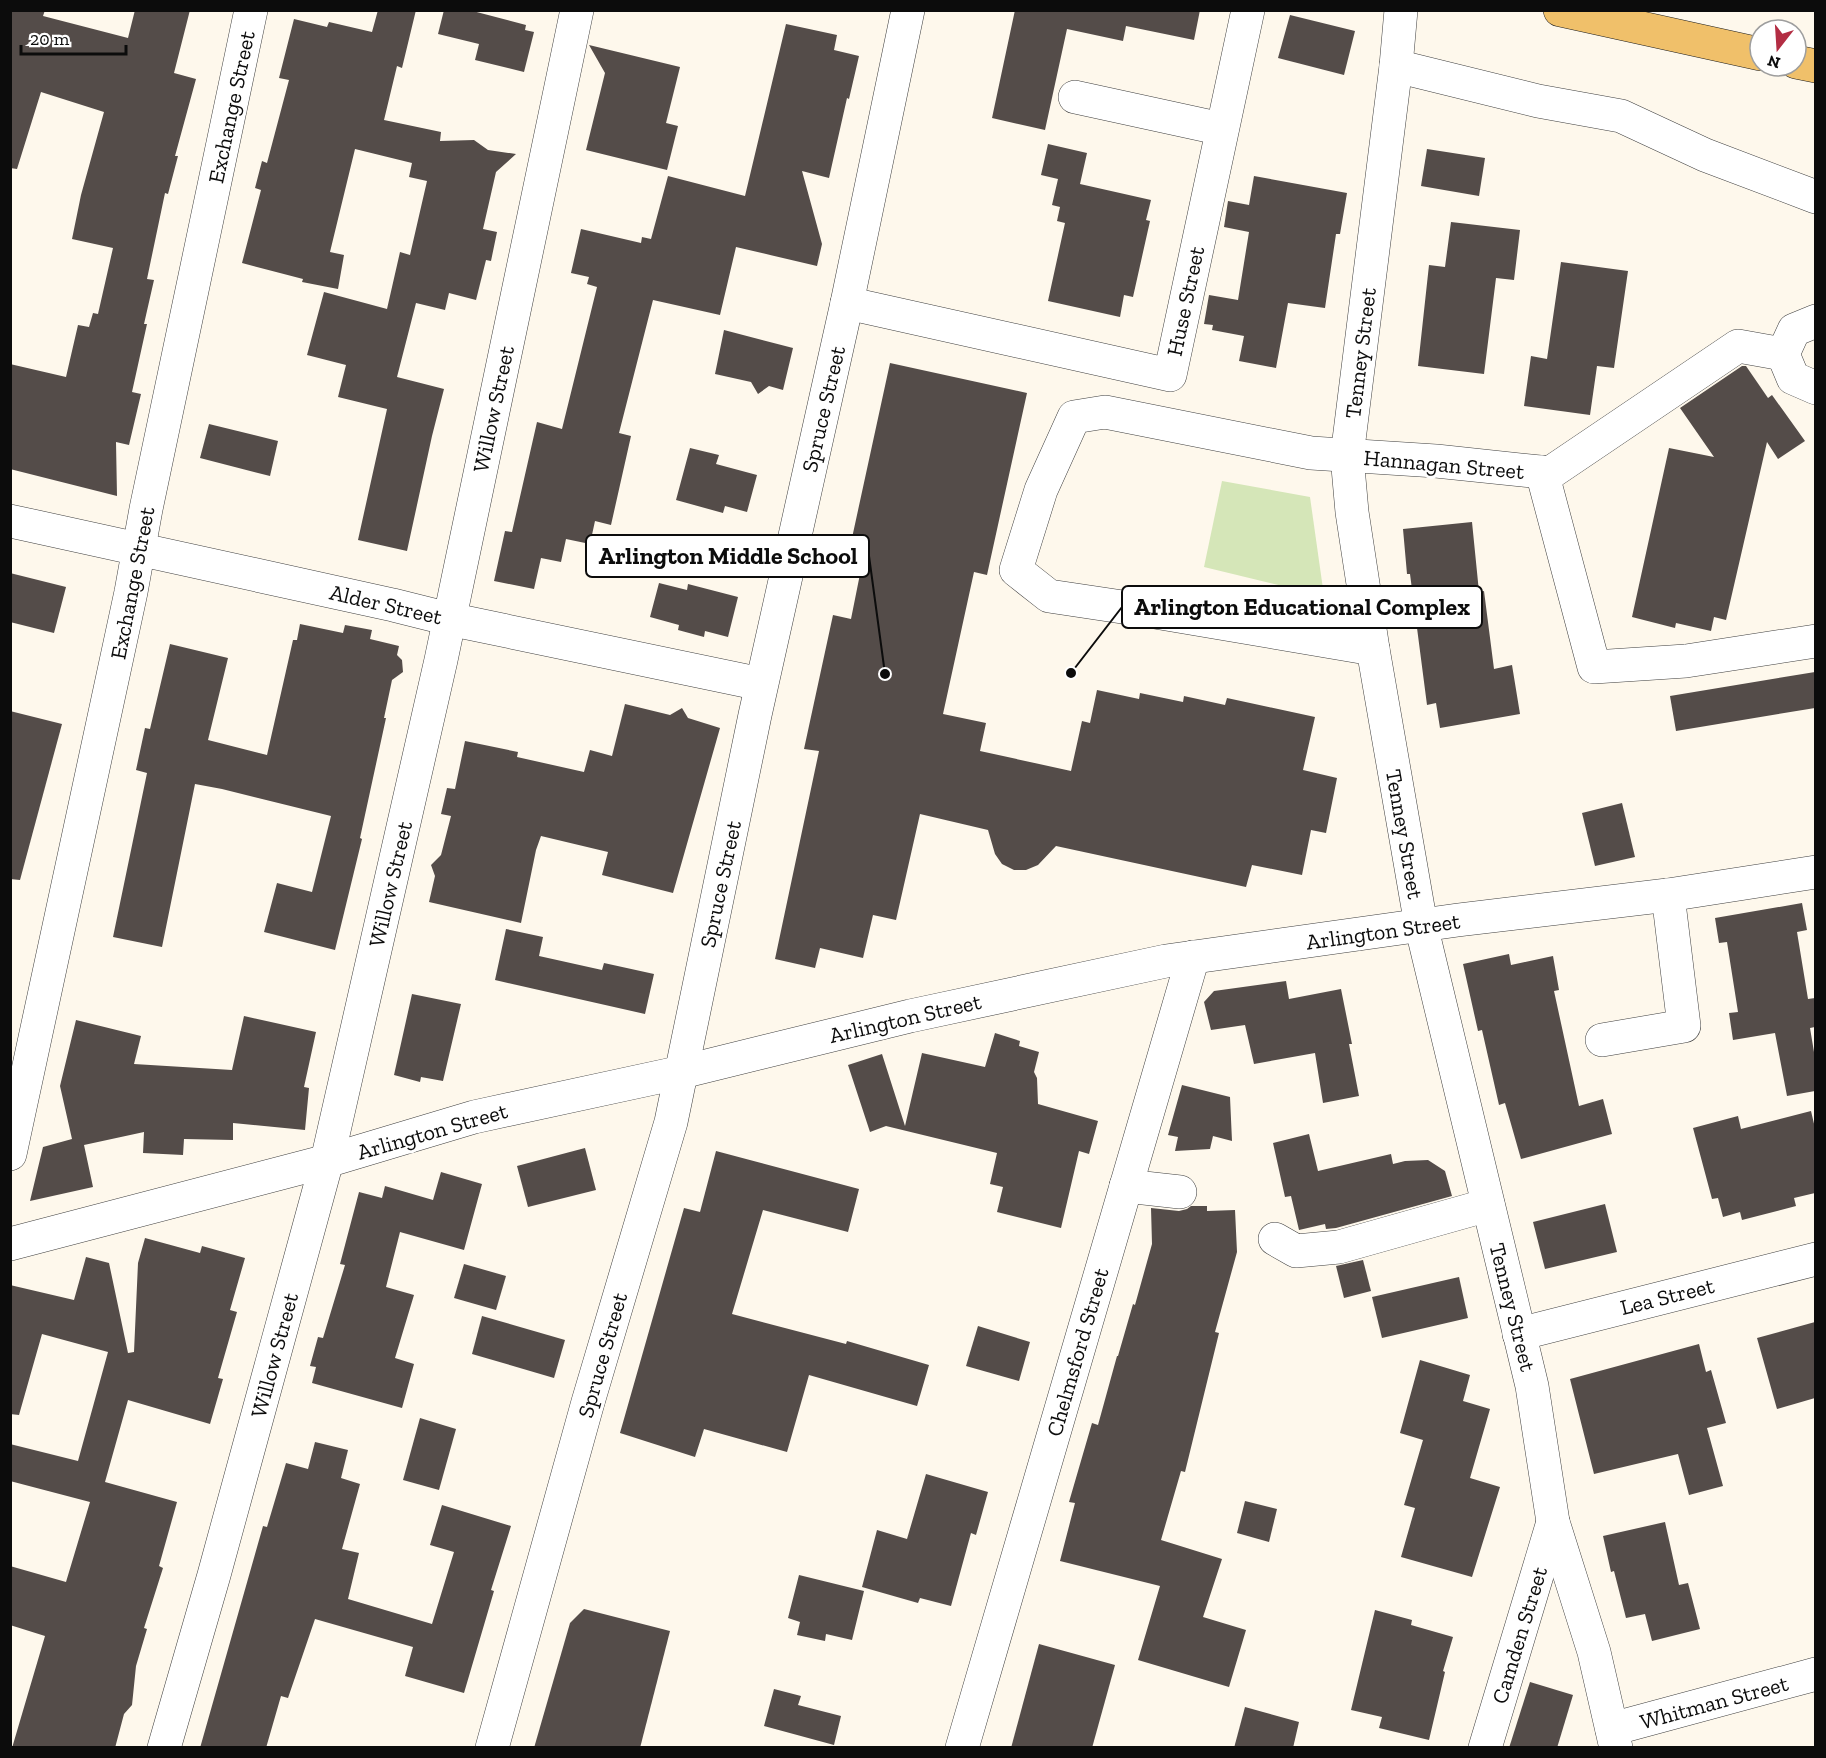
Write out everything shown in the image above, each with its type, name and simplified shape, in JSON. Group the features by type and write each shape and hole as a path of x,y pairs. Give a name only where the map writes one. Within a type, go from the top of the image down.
{"main road":[{"path":"1570,12 1748,51"}],"street":[{"name":"Exchange Street","path":"10,1154 251,10"},
{"name":"Willow Street","path":"164,1748 217,1564 327,1161 449,619 577,10"},
{"name":"Spruce Street","path":"492,1748 588,1402 671,1122 761,684 847,303 908,10"},
{"name":"Huse Street","path":"847,303 1170,375 1248,10"},
{"name":"Tenney Street","path":"1401,10 1347,456 1352,512 1373,649 1421,925 1532,1386 1553,1522 1594,1653 1614,1738"},
{"path":"1396,66 1538,101 1621,116 1705,155 1815,197"},
{"path":"1075,97 1222,129"},
{"path":"1815,321 1794,330 1783,354 1793,378 1815,388"},
{"path":"1783,354 1738,346 1550,473 1542,472 1594,667 1686,661 1815,641"},
{"name":"Hannagan Street","path":"1373,649 1049,596 1016,570 1041,490 1074,417 1105,412 1311,453 1436,461 1542,472"},
{"name":"Alder Street","path":"10,521 449,619 761,684"},
{"name":"Arlington Street","path":"10,1244 327,1161 474,1117 682,1072 910,1016 1154,964 1421,925 1668,895 1815,872"},
{"path":"1602,1040 1684,1026 1668,895"},
{"name":"Chelmsford Street","path":"962,1748 1193,957"},
{"path":"1126,1186 1180,1192"},
{"path":"1275,1239 1296,1251 1339,1247 1488,1205"},
{"name":"Lea Street","path":"1520,1334 1815,1259"},
{"name":"Camden Street","path":"1485,1748 1553,1522"},
{"name":"Whitman Street","path":"1614,1738 1815,1674"}],"green space":[{"path":"1222,481 1310,497 1324,596 1204,567"}],"building":[{"path":"10,10 45,10 43,16 128,38 135,10 190,10 174,73 196,79 175,156 178,156 168,194 165,193 147,279 154,280 132,392 141,394 129,445 116,442 117,496 10,469 10,364 66,377 78,325 89,327 93,313 98,314 113,248 72,239 81,195 104,112 41,92 17,169 10,168"},
{"path":"378,10 416,10 402,68 397,66 384,120 441,132 440,141 474,140 488,150 516,154 496,172 483,229 497,232 491,261 486,260 476,300 449,293 445,310 416,303 397,377 444,389 407,551 358,540 387,409 338,397 346,365 307,355 324,292 387,309 400,252 410,255 427,181 409,177 412,163 355,149 330,252 344,255 338,289 302,282 303,279 242,263 261,190 255,188 262,161 267,163 289,80 279,78 294,19 327,27 329,22 372,32"},
{"path":"444,10 469,10 526,25 525,30 534,32 524,72 475,60 479,44 438,34"},
{"path":"1015,10 1200,10 1194,40 1126,26 1123,41 1067,29 1045,130 992,118"},
{"path":"1290,15 1355,31 1344,75 1278,58"},
{"path":"786,24 837,35 834,50 859,56 829,178 802,171 822,244 817,266 736,247 720,315 653,300 619,433 631,436 611,525 595,521 590,544 566,539 561,562 541,558 534,589 494,581 505,531 512,532 537,422 562,429 597,287 587,284 589,277 571,273 581,229 641,243 642,237 651,239 668,176 745,196"},
{"path":"589,45 680,67 666,123 678,126 667,170 586,150 605,73"},
{"path":"1048,144 1087,153 1080,184 1151,200 1146,220 1150,221 1133,297 1124,295 1120,317 1048,301 1065,223 1057,221 1060,207 1052,205 1058,179 1041,175"},
{"path":"1427,149 1485,158 1479,196 1421,186"},
{"path":"1254,176 1347,193 1340,234 1336,234 1325,308 1288,303 1276,368 1239,361 1244,336 1212,330 1213,325 1204,324 1209,295 1238,300 1249,232 1224,227 1228,201 1249,205"},
{"path":"1451,222 1520,230 1514,280 1496,278 1484,374 1418,366 1429,265 1445,267"},
{"path":"1561,262 1628,271 1614,368 1597,366 1590,415 1524,406 1531,356 1547,359"},
{"path":"724,330 793,348 783,390 769,386 758,394 751,382 715,374"},
{"path":"890,363 1027,393 987,575 974,572 943,714 986,723 980,751 1071,771 1082,721 1090,723 1097,690 1139,699 1140,693 1183,702 1184,696 1225,705 1227,698 1315,717 1303,770 1337,778 1326,833 1311,830 1302,875 1252,865 1246,887 1056,846 1038,865 1026,870 1014,870 1002,864 995,854 988,830 920,814 896,920 873,915 863,958 820,948 815,968 775,959 819,751 804,749 833,615 851,619 862,564 847,561"},
{"path":"1742,366 1746,366 1768,398 1772,395 1805,441 1778,459 1767,442 1726,620 1714,617 1711,631 1676,623 1675,628 1632,617 1669,448 1714,457 1680,408"},
{"path":"209,424 278,441 270,476 200,458"},
{"path":"690,448 719,455 716,464 757,475 747,512 725,506 723,513 676,500"},
{"path":"1472,522 1479,592 1484,591 1494,669 1512,665 1520,714 1440,728 1436,703 1427,705 1410,574 1407,574 1403,529"},
{"path":"10,573 66,587 54,633 10,622"},
{"path":"659,583 687,590 688,584 738,597 728,637 705,631 704,637 678,630 679,625 650,617"},
{"path":"300,624 343,633 345,625 372,630 370,639 399,646 397,655 402,660 403,672 392,680 360,838 362,839 335,950 264,932 277,883 312,892 331,816 195,784 162,947 113,937 147,773 136,770 145,728 150,729 170,644 228,658 208,740 267,755 293,640 297,640"},
{"path":"1815,672 1815,708 1676,731 1670,696"},
{"path":"625,704 670,715 682,708 688,718 720,728 673,893 602,875 608,852 541,836 521,923 429,902 435,876 431,865 441,855 451,816 441,814 447,788 455,789 465,741 518,752 517,757 584,772 590,750 612,756"},
{"path":"10,711 62,724 20,880 10,879"},
{"path":"1622,803 1635,857 1595,866 1582,813"},
{"path":"1802,903 1807,930 1797,932 1808,999 1815,998 1815,1027 1810,1028 1815,1058 1815,1091 1787,1096 1775,1033 1733,1040 1729,1013 1738,1012 1727,942 1719,943 1715,918"},
{"path":"506,929 543,937 539,956 602,970 604,963 654,974 645,1014 495,980"},
{"path":"1509,954 1511,965 1553,956 1559,990 1554,991 1579,1106 1603,1099 1612,1134 1521,1159 1505,1103 1499,1105 1482,1030 1478,1031 1463,964"},
{"path":"1286,981 1289,999 1341,989 1359,1096 1323,1103 1315,1053 1254,1064 1245,1025 1211,1030 1204,1002 1214,991"},
{"path":"412,994 461,1004 443,1081 421,1077 420,1082 394,1075"},
{"path":"244,1016 316,1032 304,1087 309,1088 305,1130 233,1123 233,1140 184,1139 183,1155 143,1153 144,1132 84,1145 93,1187 30,1201 43,1147 72,1139 60,1086 76,1020 141,1036 134,1064 232,1070"},
{"path":"995,1033 1020,1041 1019,1046 1039,1052 1034,1072 1037,1078 1038,1104 1098,1121 1089,1154 1079,1151 1061,1228 997,1212 1003,1187 990,1184 997,1153 886,1126 870,1132 848,1065 882,1054 905,1126 922,1053 985,1067"},
{"path":"1182,1085 1230,1097 1232,1141 1213,1136 1210,1149 1175,1151 1178,1137 1168,1135"},
{"path":"1811,1111 1815,1128 1815,1193 1794,1198 1796,1206 1742,1220 1740,1212 1723,1217 1718,1198 1712,1199 1693,1128 1738,1116 1741,1129"},
{"path":"1309,1134 1318,1171 1391,1154 1393,1164 1428,1160 1445,1171 1452,1196 1336,1228 1326,1229 1325,1224 1299,1230 1291,1196 1285,1197 1273,1143"},
{"path":"585,1148 596,1190 528,1207 517,1166"},
{"path":"716,1151 859,1189 848,1232 763,1210 732,1314 846,1344 847,1341 929,1365 917,1406 809,1375 787,1452 704,1429 695,1457 620,1433 684,1208 700,1212"},
{"path":"441,1172 482,1184 464,1250 400,1232 386,1287 414,1295 395,1358 414,1364 402,1408 312,1383 316,1367 310,1366 318,1337 323,1338 345,1265 340,1264 359,1192 382,1198 385,1186 433,1200"},
{"path":"1605,1204 1617,1252 1545,1269 1533,1222"},
{"path":"1191,1206 1207,1206 1207,1211 1235,1210 1237,1252 1215,1332 1219,1333 1185,1472 1181,1471 1161,1540 1222,1559 1203,1617 1246,1630 1229,1687 1138,1660 1160,1586 1060,1561 1075,1503 1069,1502 1092,1423 1098,1425 1152,1244 1151,1208 1179,1211"},
{"path":"145,1238 200,1253 202,1246 245,1258 230,1310 237,1312 218,1378 223,1379 210,1424 128,1400 105,1482 177,1502 159,1566 163,1568 144,1628 147,1629 136,1666 132,1705 124,1714 115,1748 12,1748 45,1636 10,1625 10,1566 66,1582 90,1502 10,1481 10,1444 78,1461 108,1352 42,1334 19,1415 10,1414 10,1285 74,1300 86,1257 109,1263 128,1353 134,1352 138,1263"},
{"path":"1363,1260 1371,1291 1344,1298 1336,1266"},
{"path":"464,1264 506,1276 496,1310 454,1298"},
{"path":"1459,1277 1468,1318 1382,1338 1372,1297"},
{"path":"482,1316 565,1340 554,1378 472,1354"},
{"path":"1815,1322 1815,1398 1777,1409 1757,1338"},
{"path":"978,1326 1030,1342 1019,1381 966,1366"},
{"path":"1699,1344 1706,1372 1711,1370 1726,1423 1707,1428 1723,1486 1689,1495 1678,1454 1594,1474 1570,1379"},
{"path":"1420,1360 1470,1375 1463,1401 1490,1409 1470,1478 1500,1487 1472,1577 1401,1557 1415,1508 1404,1505 1423,1440 1400,1433"},
{"path":"420,1418 456,1429 439,1490 403,1480"},
{"path":"315,1442 348,1450 341,1478 360,1484 342,1549 359,1553 348,1599 432,1624 454,1552 430,1545 442,1505 511,1526 491,1590 494,1591 464,1693 405,1676 413,1647 315,1619 288,1698 281,1696 266,1748 200,1748 263,1526 267,1527 286,1463 308,1469"},
{"path":"926,1474 988,1492 976,1535 971,1533 951,1606 920,1598 918,1603 862,1587 877,1530 907,1539"},
{"path":"1245,1501 1277,1509 1269,1542 1237,1533"},
{"path":"1665,1522 1679,1585 1688,1583 1700,1629 1652,1641 1645,1614 1626,1618 1614,1571 1611,1572 1603,1536"},
{"path":"799,1575 864,1591 852,1640 826,1634 825,1641 797,1635 800,1622 788,1618"},
{"path":"584,1609 670,1631 640,1748 534,1748 570,1623"},
{"path":"1375,1610 1412,1620 1411,1625 1453,1637 1443,1671 1445,1672 1429,1740 1379,1728 1382,1717 1351,1710"},
{"path":"1039,1644 1115,1665 1092,1748 1011,1748"},
{"path":"1530,1682 1573,1695 1557,1748 1509,1748"},
{"path":"774,1689 801,1696 798,1705 841,1716 834,1745 764,1726"},
{"path":"1245,1707 1299,1722 1293,1748 1234,1748"}],"place":[{"name":"Arlington Educational Complex","path":"1071,673"},
{"name":"Arlington Middle School","path":"885,674"}]}
